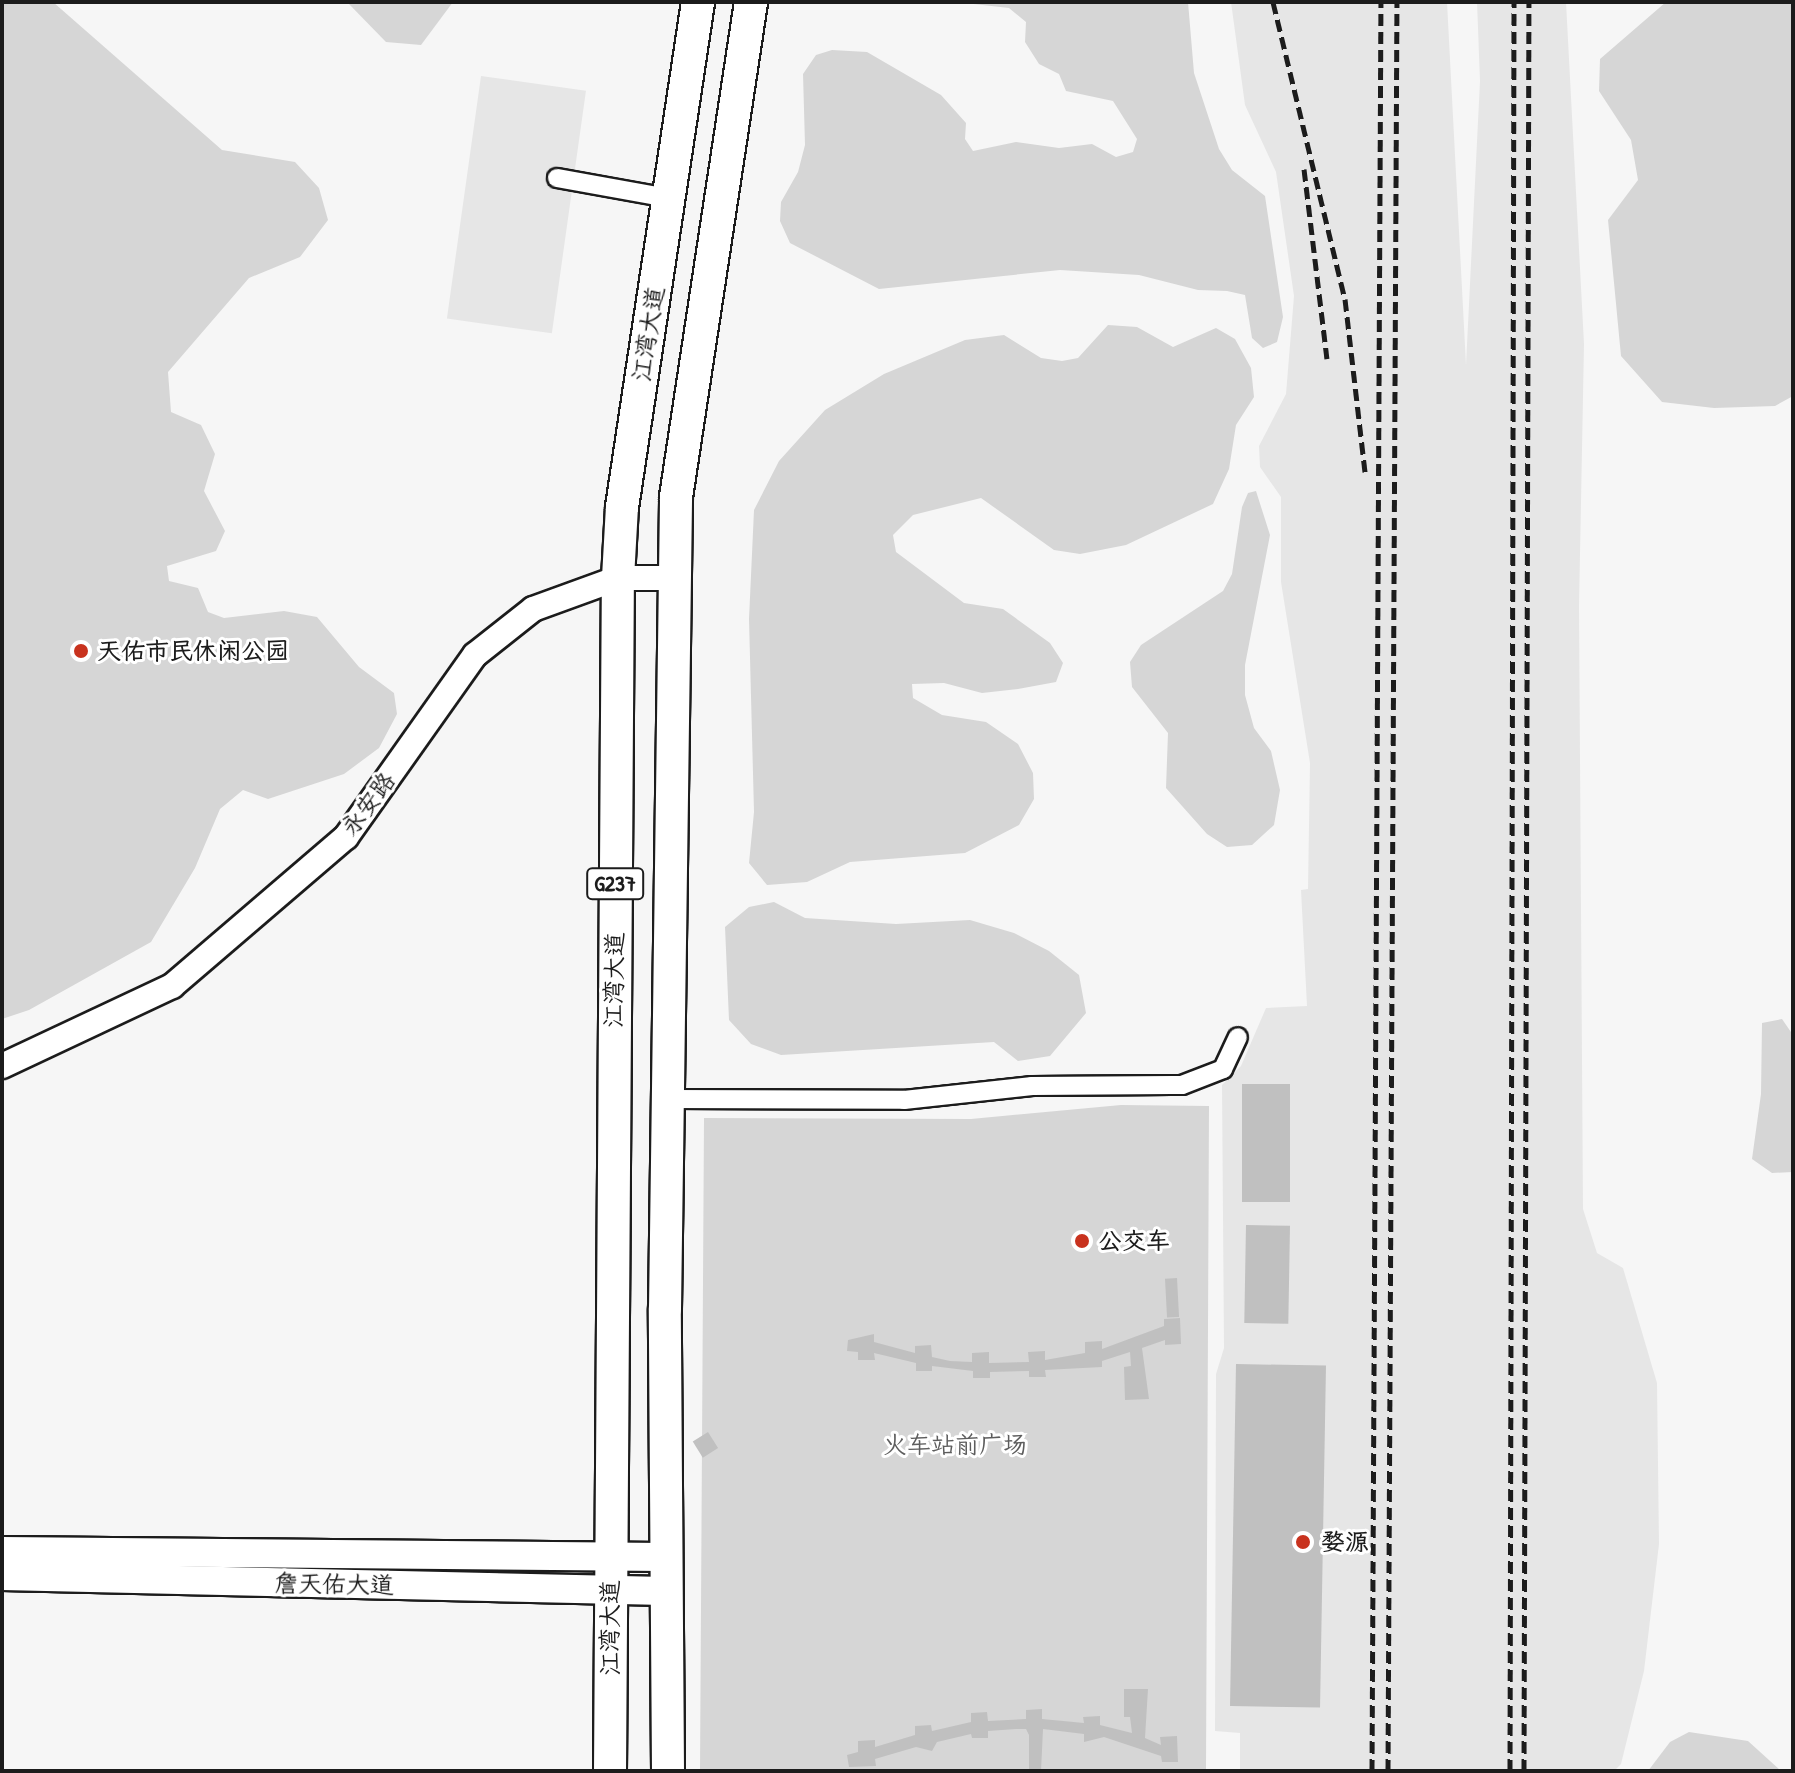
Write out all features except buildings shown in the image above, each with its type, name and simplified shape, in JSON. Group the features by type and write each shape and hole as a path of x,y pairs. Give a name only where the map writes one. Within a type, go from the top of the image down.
{"highway":[{"name":"江湾大道","path":"610,1771 618,578 622,507 698,2"},
{"name":"G237","path":"668,1771 664,1557 678,578 676,497 751,2"}],"main road":[{"name":"詹天佑大道","path":"2,1551 609,1575 665,1591"},
{"name":"詹天佑大道","path":"2,1576 609,1575 664,1557"}],"street":[{"path":"557,178 668,198"},
{"name":"永安路","path":"2,1066 172,986 346,837 475,655 533,609 618,578 678,578"},
{"path":"670,1099 904,1100 1032,1086 1182,1085 1223,1069 1238,1037"}],"shaded area":[{"path":"1231,2 1447,2 1466,365 1480,81 1477,2 1566,2 1584,344 1579,607 1583,1209 1597,1253 1623,1268 1657,1383 1659,1544 1644,1671 1621,1764 1614,1771 1240,1771 1240,1733 1215,1731 1216,1374 1224,1348 1222,1085 1241,1066 1266,1008 1307,1006 1301,890 1308,889 1310,763 1281,582 1281,497 1260,467 1259,446 1286,394 1294,296 1276,172 1245,105"},
{"path":"481,76 586,91 552,333 447,319"}],"green space":[{"path":"2,2 53,2 222,150 295,162 319,188 328,220 300,257 249,278 168,372 171,412 201,425 215,454 204,491 225,531 216,551 167,566 169,581 198,588 208,612 224,618 284,611 317,617 359,667 394,693 397,714 379,748 344,774 268,799 243,790 220,809 195,868 151,942 29,1010 2,1019"},
{"path":"347,2 453,2 421,45 386,42"},
{"path":"956,2 1188,2 1194,73 1219,149 1232,170 1265,196 1283,317 1277,342 1263,348 1252,338 1245,295 1227,291 1198,290 1139,275 1060,270 879,289 790,243 780,221 781,202 798,172 805,145 803,74 816,55 832,50 867,52 941,95 966,123 965,139 973,151 1016,142 1059,148 1092,144 1116,157 1133,152 1137,139 1113,101 1066,91 1059,74 1039,64 1025,42 1026,22 1009,8"},
{"path":"1666,2 1793,2 1793,396 1775,406 1714,408 1662,402 1621,356 1608,220 1638,180 1631,140 1599,91 1600,59"},
{"path":"1108,325 1137,327 1173,347 1216,328 1235,339 1251,368 1254,397 1236,425 1229,469 1213,504 1126,545 1080,554 1054,550 981,498 913,515 893,535 896,552 964,603 1003,609 1050,643 1063,663 1056,682 1018,689 982,693 944,683 912,684 913,698 942,715 986,722 1018,744 1033,773 1034,799 1019,825 965,853 850,862 807,882 767,885 749,863 754,812 749,619 754,510 779,461 825,410 884,374 965,340 1004,335 1041,358 1062,361 1078,358"},
{"path":"1256,491 1270,535 1245,665 1245,695 1254,728 1271,751 1280,790 1274,825 1252,845 1227,847 1207,834 1166,788 1168,733 1132,687 1130,662 1141,645 1223,591 1232,574 1242,507 1248,493"},
{"path":"774,902 805,918 896,924 970,920 1014,933 1049,951 1079,975 1086,1013 1050,1056 1018,1061 994,1042 781,1055 751,1044 729,1020 725,927 749,907"},
{"path":"1782,1019 1793,1035 1793,1172 1772,1173 1752,1159 1761,1094 1762,1023"},
{"name":"火车站前广场","path":"1121,1105 1209,1106 1206,1771 700,1771 704,1118 971,1119"},
{"path":"1689,1732 1748,1741 1781,1771 1648,1771 1670,1742"}],"railway":[{"path":"1273,2 1345,299 1365,472"},
{"path":"1372,1771 1381,2"},
{"path":"1388,1771 1397,2"},
{"path":"1510,1771 1514,2"},
{"path":"1524,1771 1529,2"},
{"path":"1304,169 1327,359"}],"place":[{"name":"天佑市民休闲公园","path":"81,651"},
{"name":"公交车","path":"1082,1241"},
{"name":"婺源","path":"1303,1542"}]}
